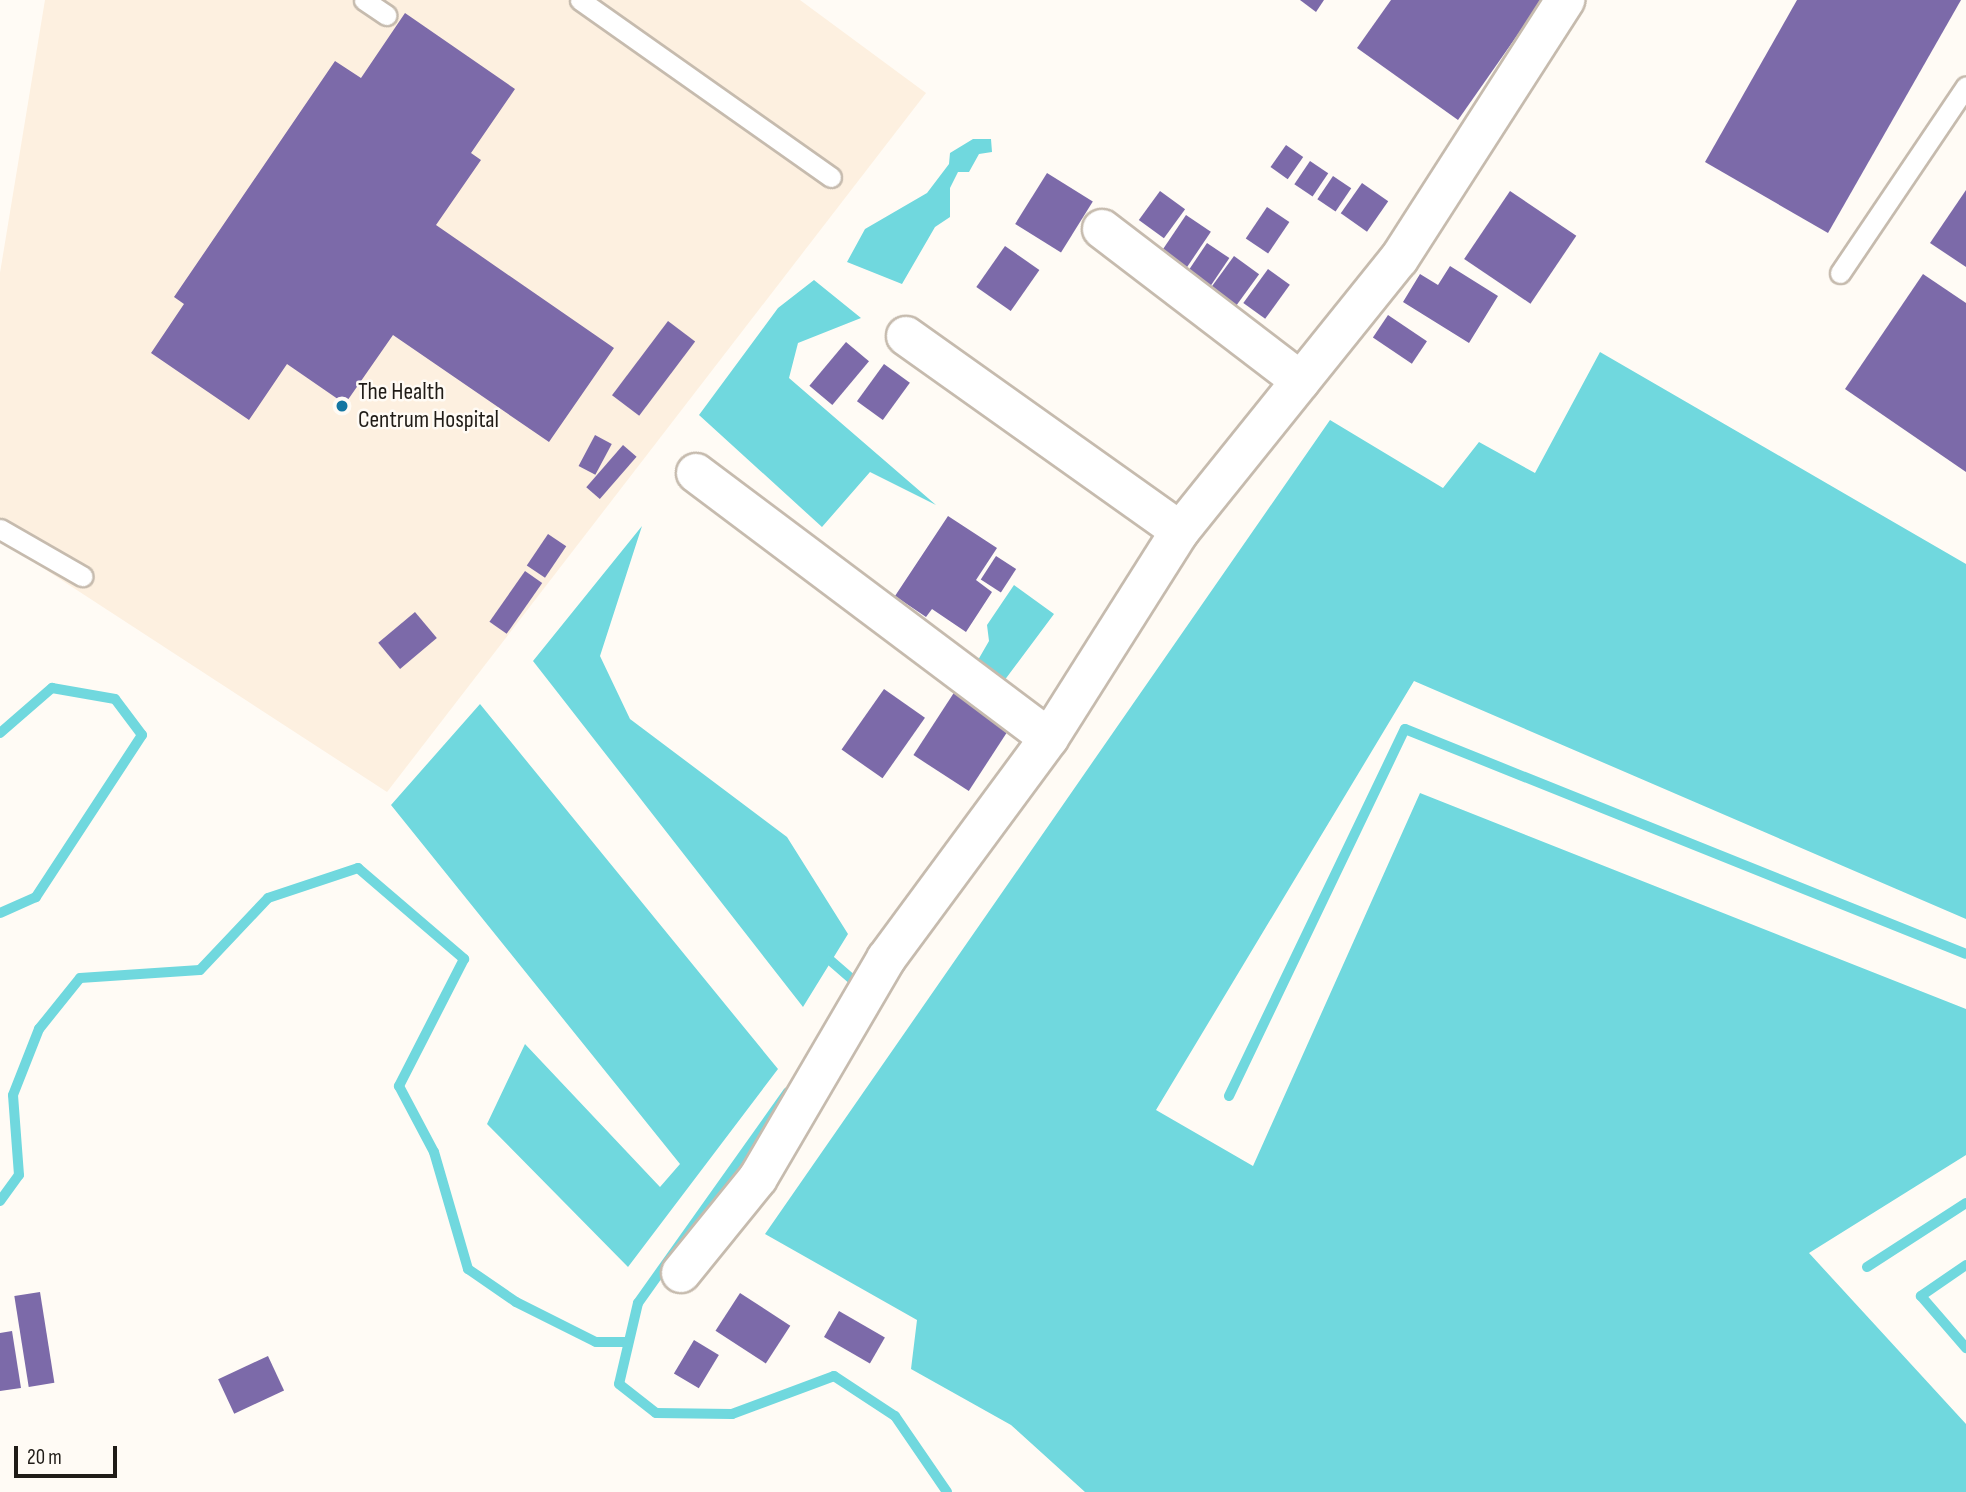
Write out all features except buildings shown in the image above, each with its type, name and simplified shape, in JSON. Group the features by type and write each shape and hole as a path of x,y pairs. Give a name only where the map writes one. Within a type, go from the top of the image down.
{"street":[{"path":"681,1273 758,1178 886,959 1049,738 1180,531 1399,259 1565,0"},
{"path":"1102,229 1301,381"},
{"path":"906,336 1180,531"},
{"path":"696,473 1049,738"}],"lane":[{"path":"364,0 386,15"},
{"path":"580,0 831,177"},
{"path":"1840,273 1966,86"},
{"path":"0,528 82,576"}],"shaded area":[{"name":"The Health Centrum Hospital","path":"45,0 800,0 926,93 387,792 0,540 0,273"}],"water":[{"path":"973,139 991,139 992,152 979,154 969,172 958,172 950,188 950,217 935,227 902,284 847,262 865,229 927,193 949,164 950,153"},
{"path":"814,280 861,318 798,343 789,378 936,505 870,472 822,527 699,415 778,308"},
{"path":"1600,352 1966,564 1966,919 1414,681 1156,1110 1253,1166 1420,793 1966,1009 1966,1155 1809,1253 1966,1424 1966,1492 1085,1492 1011,1425 911,1369 917,1320 765,1234 1330,420 1443,488 1479,442 1535,473"},
{"path":"642,526 600,656 630,719 787,837 848,934 803,1007 533,661"},
{"path":"1014,585 1054,614 1001,685 974,667 989,641 987,625"},
{"path":"480,704 778,1069 628,1267 487,1124 525,1044 660,1187 680,1164 391,805"}],"waterway":[{"path":"0,733 52,688 115,699 142,735 36,897 0,913"},
{"path":"1229,1096 1405,729 1966,954"},
{"path":"0,1201 19,1175 13,1095 39,1029 80,978 200,970 268,898 358,868 464,959 399,1086 434,1152 468,1269 516,1302 596,1342 628,1342"},
{"path":"831,961 861,987"},
{"path":"788,1092 638,1303 619,1384 656,1413 732,1414 834,1376 895,1416 947,1492"},
{"path":"1867,1267 1966,1203"},
{"path":"1966,1265 1921,1296 1966,1348"}],"place":[{"name":"The Health Centrum Hospital","path":"342,406"}]}
